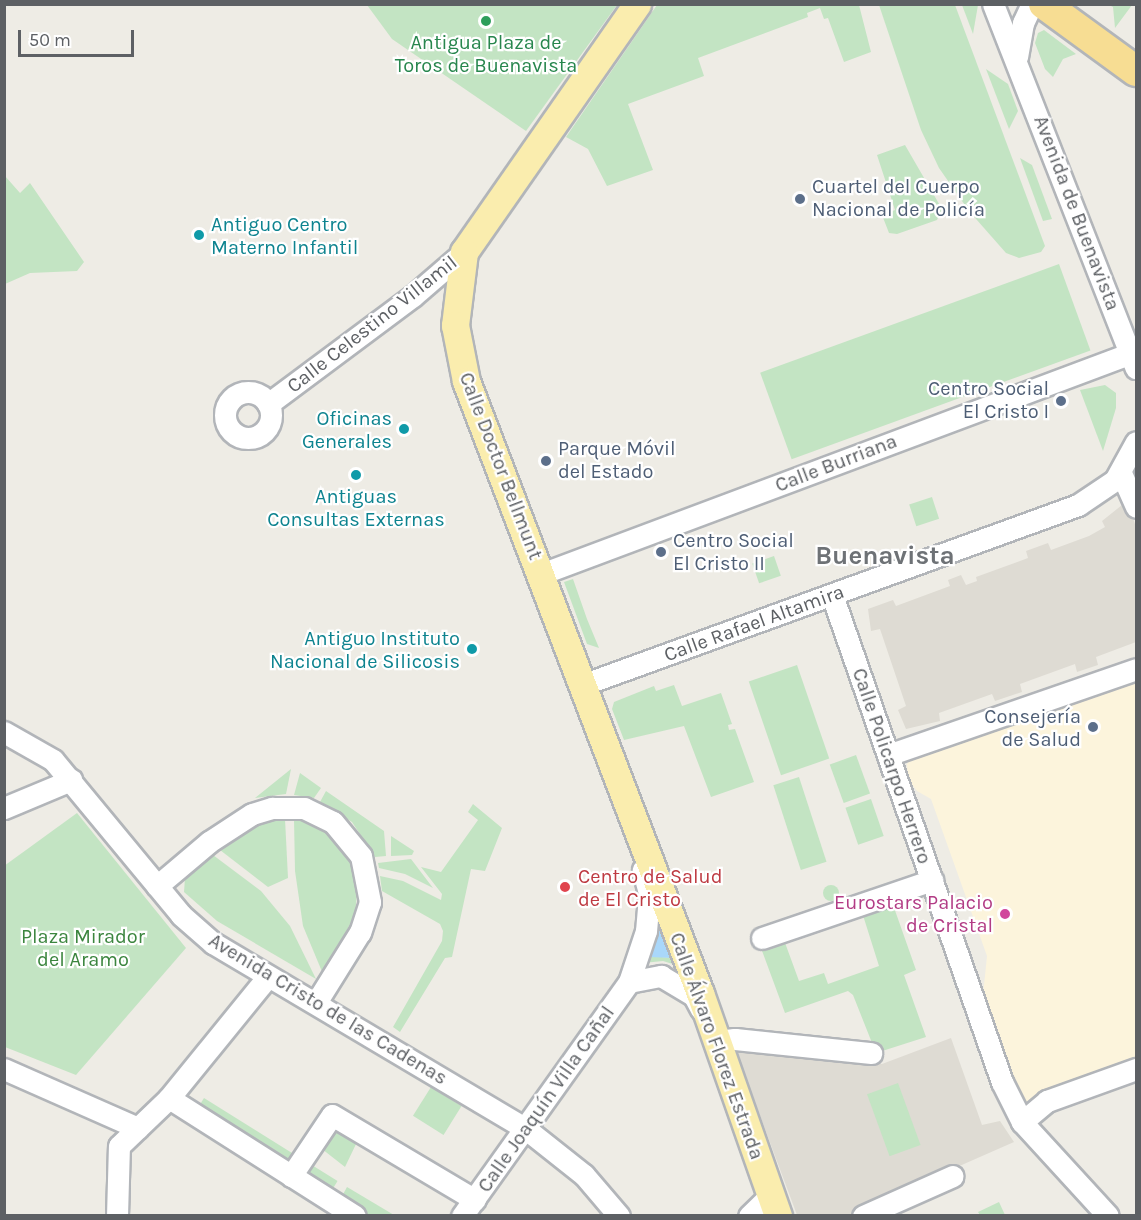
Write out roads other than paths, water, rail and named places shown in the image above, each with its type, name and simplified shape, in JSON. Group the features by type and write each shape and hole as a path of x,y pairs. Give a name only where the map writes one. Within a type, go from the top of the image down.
{"highway":[{"path":"1044,4 1137,71"}],"main road":[{"name":"Calle Celestino Villamil","path":"464,252 637,4"},
{"name":"Calle Doctor Bellmunt","path":"464,252 455,324 466,381 541,574"},
{"name":"Calle Álvaro Florez Estrada","path":"541,574 774,1205"}],"street":[{"name":"Avenida de Buenavista","path":"993,4 1017,58 1134,360"},
{"path":"1017,58 1023,22 1032,4"},
{"name":"Calle Celestino Villamil","path":"268,404 413,296 464,252"},
{"name":"Calle Burriana","path":"541,574 1134,360"},
{"name":"Calle Rafael Altamira","path":"1131,457 1137,507"},
{"name":"Calle Rafael Altamira","path":"582,685 1078,505 1131,457"},
{"name":"Calle Policarpo Herrero","path":"832,595 1002,1082 1022,1122 1108,1215"},
{"path":"888,755 1137,669"},
{"name":"Avenida Cristo de las Cadenas","path":"4,732 53,760 157,886 213,943 268,976 317,1001 526,1129 584,1175 619,1215"},
{"path":"4,808 71,780"},
{"path":"157,886 209,842 252,814 272,808 304,808 333,822 361,856 370,902 360,932 317,1001"},
{"name":"Calle Joaquín Villa Cañal","path":"468,1208 629,982 646,931 649,893 631,814"},
{"path":"762,938 932,880"},
{"path":"117,1215 119,1146 169,1098 268,976"},
{"path":"629,982 651,976 672,980 694,996 711,1030 735,1039 871,1053"},
{"path":"4,1069 138,1128"},
{"path":"1022,1122 1047,1101 1137,1069"},
{"path":"169,1098 356,1215"},
{"path":"291,1176 332,1115 468,1208"},
{"path":"862,1215 953,1176"},
{"path":"749,1215 774,1205"}],"water":[{"path":"661,913 673,958 649,957"}],"place":[{"name":"Antigua Plaza de Toros de Buenavista","path":"486,21"},
{"name":"Cuartel del Cuerpo Nacional de Policía","path":"800,199"},
{"name":"Antiguo Centro Materno Infantil","path":"199,235"},
{"name":"Centro Social El Cristo I","path":"1061,401"},
{"name":"Oficinas Generales","path":"404,429"},
{"name":"Parque Móvil del Estado","path":"546,461"},
{"name":"Antiguas Consultas Externas","path":"356,475"},
{"name":"Centro Social El Cristo II","path":"661,552"},
{"name":"Antiguo Instituto Nacional de Silicosis","path":"472,649"},
{"name":"Consejería de Salud","path":"1093,727"},
{"name":"Centro de Salud de El Cristo","path":"565,887"},
{"name":"Eurostars Palacio de Cristal","path":"1005,914"}],"district":[{"name":"Buenavista","path":"885,556"}],"park label":[{"name":"Plaza Mirador del Aramo","path":"83,948"}]}
